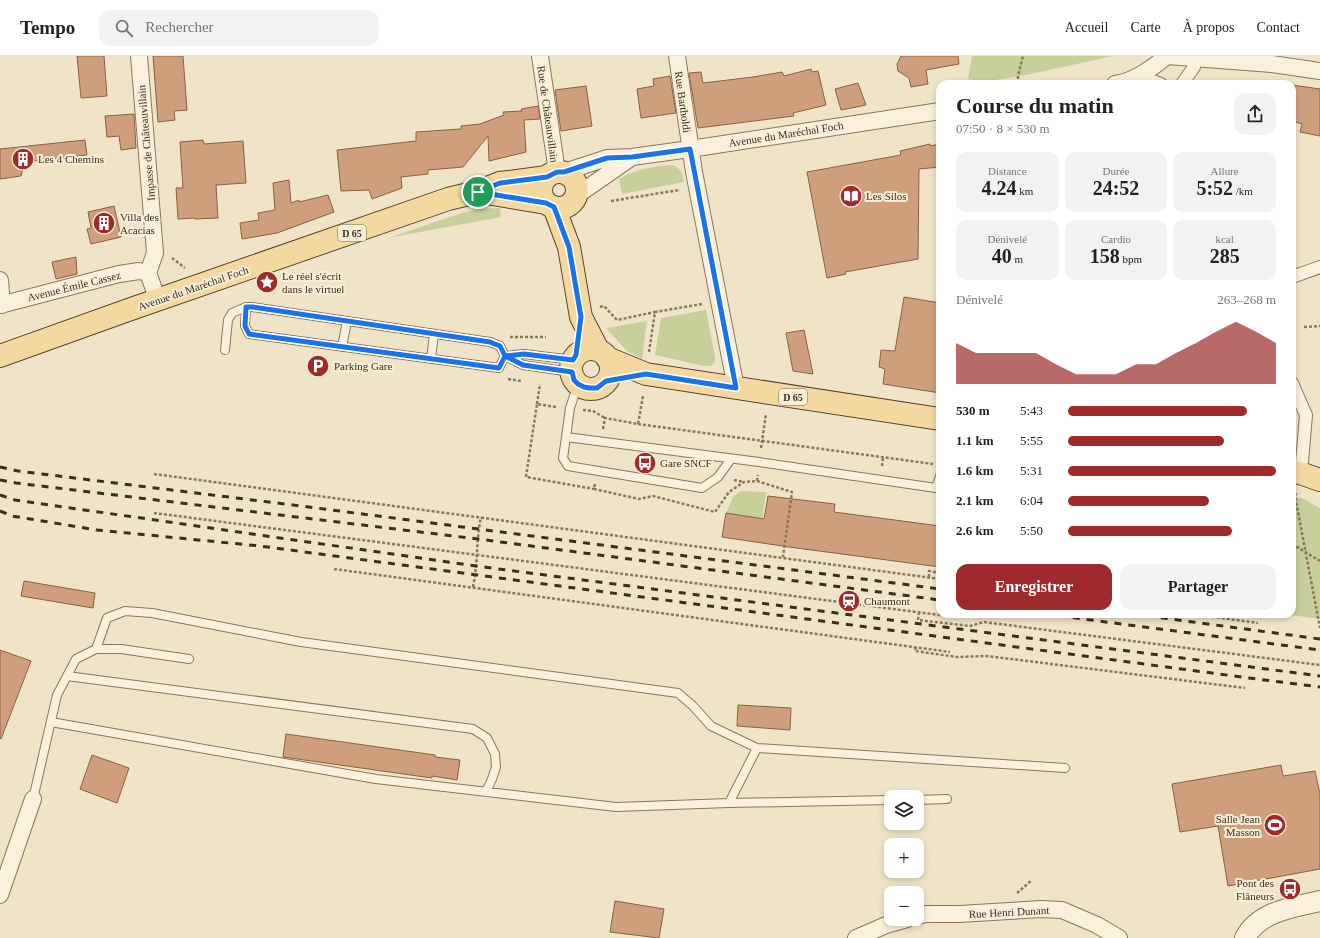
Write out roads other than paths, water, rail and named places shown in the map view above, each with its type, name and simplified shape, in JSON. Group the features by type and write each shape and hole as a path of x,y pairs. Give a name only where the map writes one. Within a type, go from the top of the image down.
{"main road":[{"name":"Avenue du Maréchal Foch","path":"0,356 440,202 478,192 500,183 556,174"},
{"path":"556,174 569,174 576,182 577,187 562,203 541,193 543,181 556,174"},
{"name":"Avenue du Maréchal Foch","path":"478,192 562,203"},
{"path":"562,203 569,247 602,354 610,363 609,375 606,381 597,388 584,387 575,368 589,312"},
{"path":"575,368 586,350 602,354"},
{"name":"D 65","path":"602,354 646,374 936,418"},
{"name":"D 65","path":"606,381 646,374"},
{"path":"1297,474 1300,473 1320,480"}],"street":[{"name":"Impasse de Châteauvillain","path":"138,56 155,253 148,273"},
{"name":"Rue de Châteauvillain","path":"540,56 556,174"},
{"name":"Rue Bartholdi","path":"677,56 690,149 736,388"},
{"path":"1131,80 1148,71 1167,56 1273,60 1320,71"},
{"path":"1185,80 1194,67"},
{"name":"Avenue du Maréchal Foch","path":"556,174 607,158 632,157 690,149 936,112"},
{"name":"Avenue du Maréchal Foch","path":"562,203 632,157"},
{"path":"1296,276 1320,267"},
{"name":"Avenue Émile Cassez","path":"1,305 119,274 139,271 148,273"},
{"path":"148,273 158,300"},
{"path":"0,280 1,305"},
{"path":"1296,392 1306,415 1297,474"},
{"path":"0,895 33,799"},
{"path":"1245,938 1257,924 1276,912 1320,901"},
{"name":"Rue Henri Dunant","path":"924,914 1041,909 1062,910 1097,925 1119,938"},
{"path":"856,938 884,926"}],"lane":[{"path":"246,307 245,326 249,334 499,368 505,356"},
{"path":"224,350 228,320 232,313 246,307 252,307 490,342 500,346 505,356 523,365 575,368"},
{"path":"342,347 347,321"},
{"path":"431,359 434,334"},
{"path":"505,356 524,354 575,368"},
{"path":"575,368 563,458 568,466 702,488 718,477 731,459"},
{"path":"566,437 936,488"},
{"path":"96,649 107,618 125,611 152,613 301,642 678,693 693,706 711,726 757,748 1065,768"},
{"path":"33,799 57,695 76,659 96,649 120,649 190,659"},
{"path":"67,676 473,729 487,738 495,754 496,767 486,792"},
{"path":"51,722 376,779 616,807 884,800"},
{"path":"729,803 757,748"},
{"path":"924,800 946,799"}],"railway":[{"path":"0,467 18,471 301,506 936,588"},
{"path":"0,480 478,539 936,599"},
{"path":"0,495 15,500 476,566 1320,676"},
{"path":"0,511 12,516 97,530 260,546 1320,687"},
{"path":"1076,618 1320,650"},
{"path":"1163,618 1320,639"}],"place":[{"name":"Les 4 Chemins","path":"23,159"},
{"name":"Les Silos","path":"851,196"},
{"name":"Villa des Acacias","path":"104,223"},
{"name":"Le réel s'écrit dans le virtuel","path":"267,282"},
{"name":"Parking Gare","path":"318,366"},
{"name":"Gare SNCF","path":"645,463"},
{"name":"Chaumont","path":"849,601"},
{"name":"Salle Jean Masson","path":"1275,825"},
{"name":"Pont des Flâneurs","path":"1290,889"}]}
